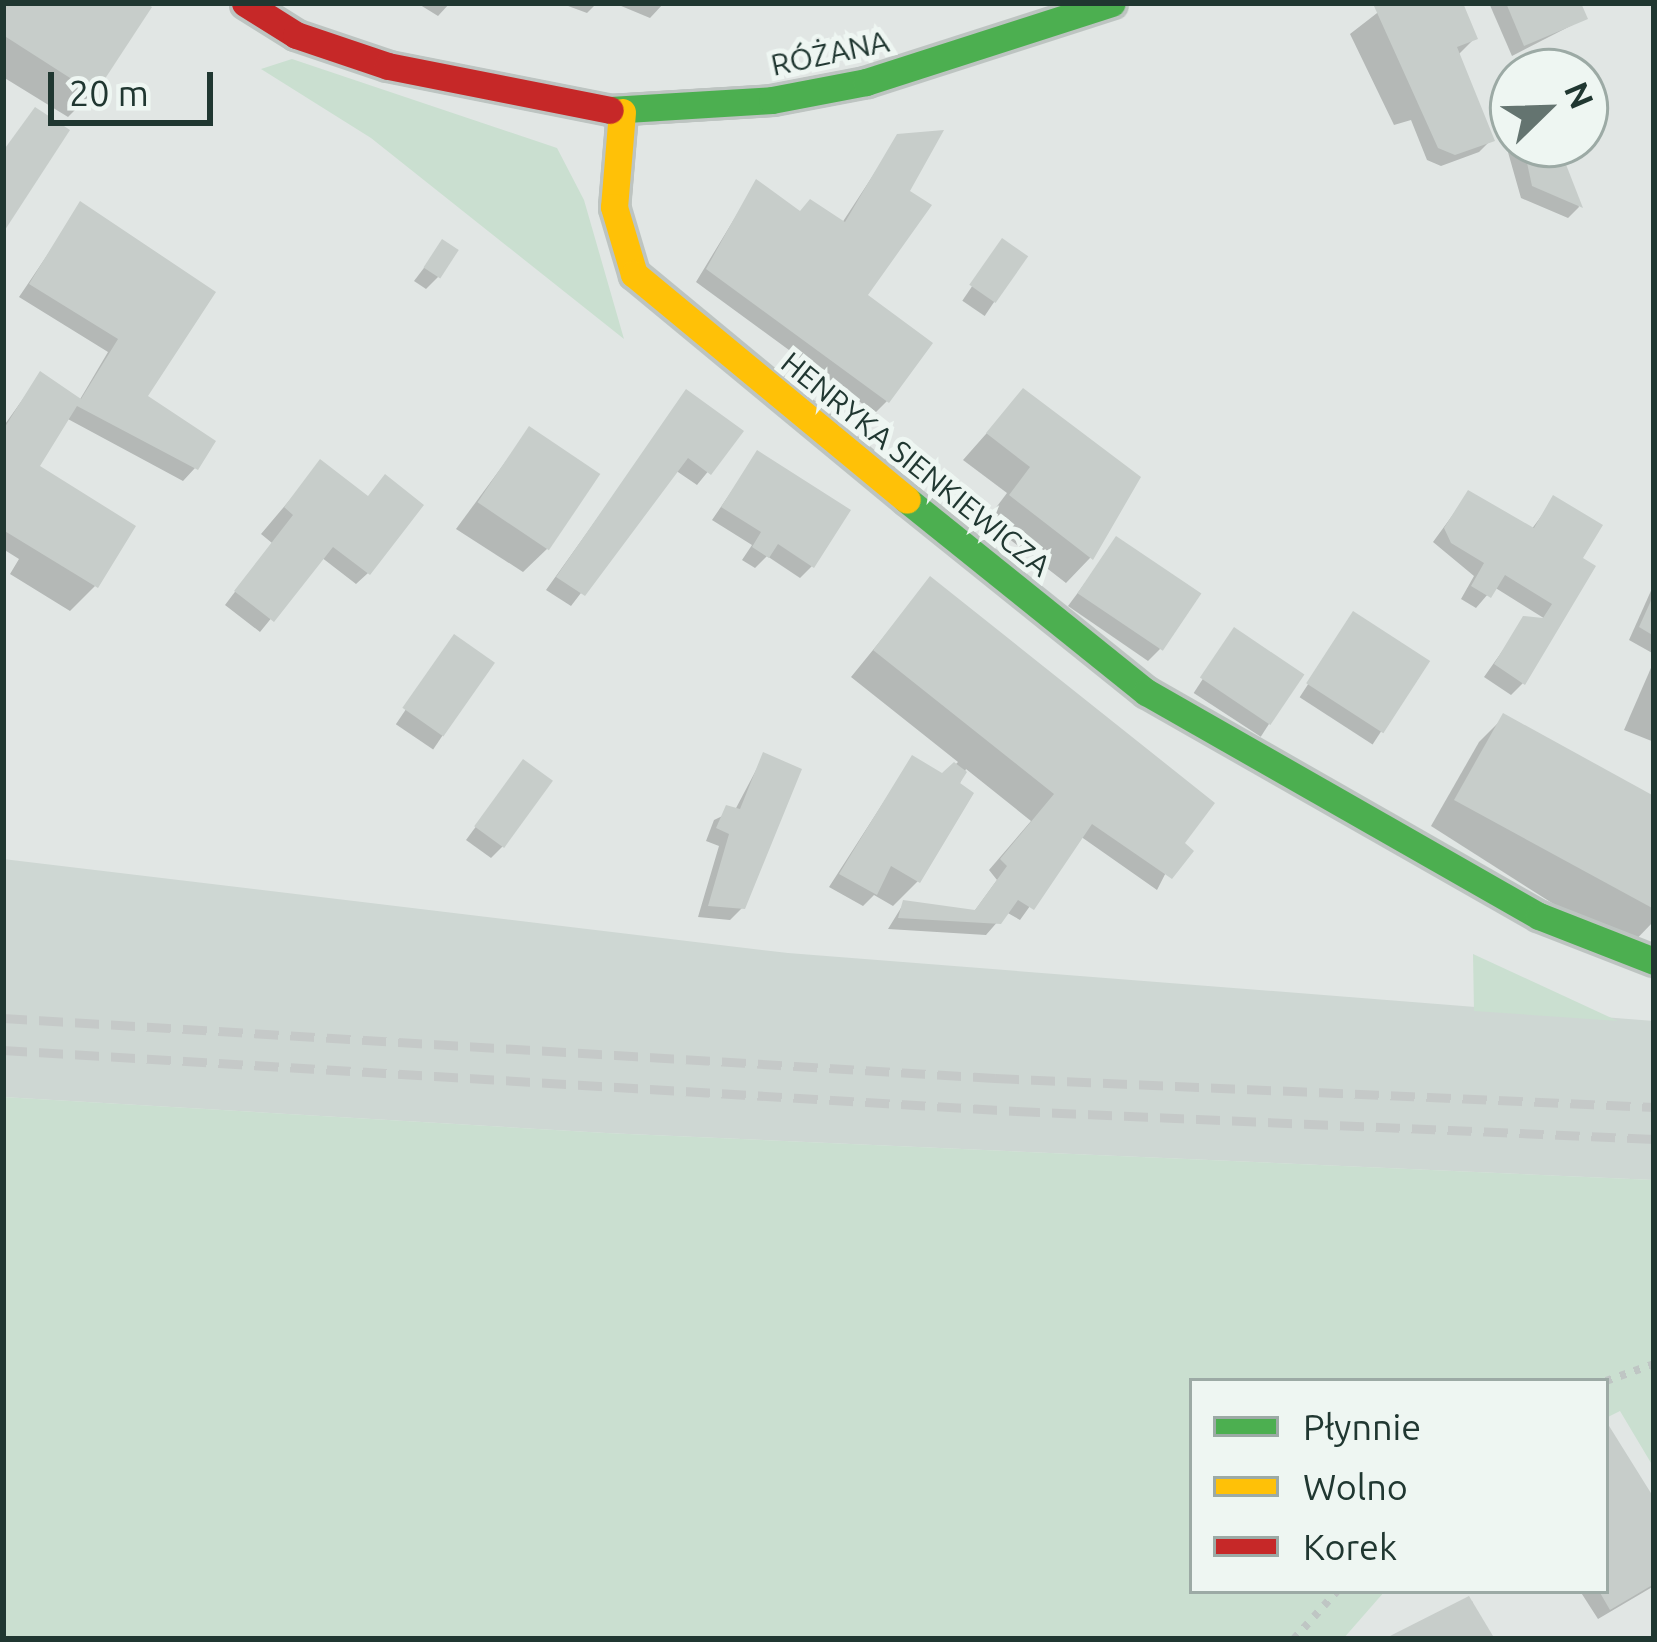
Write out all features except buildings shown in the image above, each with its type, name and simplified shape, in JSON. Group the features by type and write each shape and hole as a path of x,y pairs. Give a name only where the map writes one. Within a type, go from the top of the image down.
{"street":[{"path":"245,3 296,34 388,66 622,112"},
{"name":"RÓŻANA","path":"622,112 772,100 866,82 1112,3"},
{"name":"HENRYKA SIENKIEWICZA","path":"622,112 614,207 634,274 714,345 1146,692 1397,841 1540,916 1654,962"}],"path":[{"path":"1609,1380 1654,1364"},
{"path":"1294,1639 1334,1594"}],"shaded area":[{"path":"3,859 788,953 1654,1021 1654,1180 606,1133 3,1097"}],"green space":[{"path":"292,59 557,148 584,200 624,339 371,138 261,69"},
{"path":"1473,954 1618,1021 1474,1011"},
{"path":"3,1097 606,1133 1654,1180 1654,1468 1620,1411 1609,1416 1609,1378 1189,1378 1189,1594 1382,1594 1343,1639 3,1639"}],"railway":[{"path":"3,1018 995,1078 1654,1107"},
{"path":"3,1050 1016,1111 1654,1139"}],"traffic: fast":[{"path":"610,110 772,100 866,82 1112,3"},
{"path":"907,500 1146,692 1539,916 1654,961"}],"traffic: slow":[{"path":"622,112 614,207 634,274 907,500"}],"traffic: jam":[{"path":"245,3 296,35 388,66 610,110"}]}
